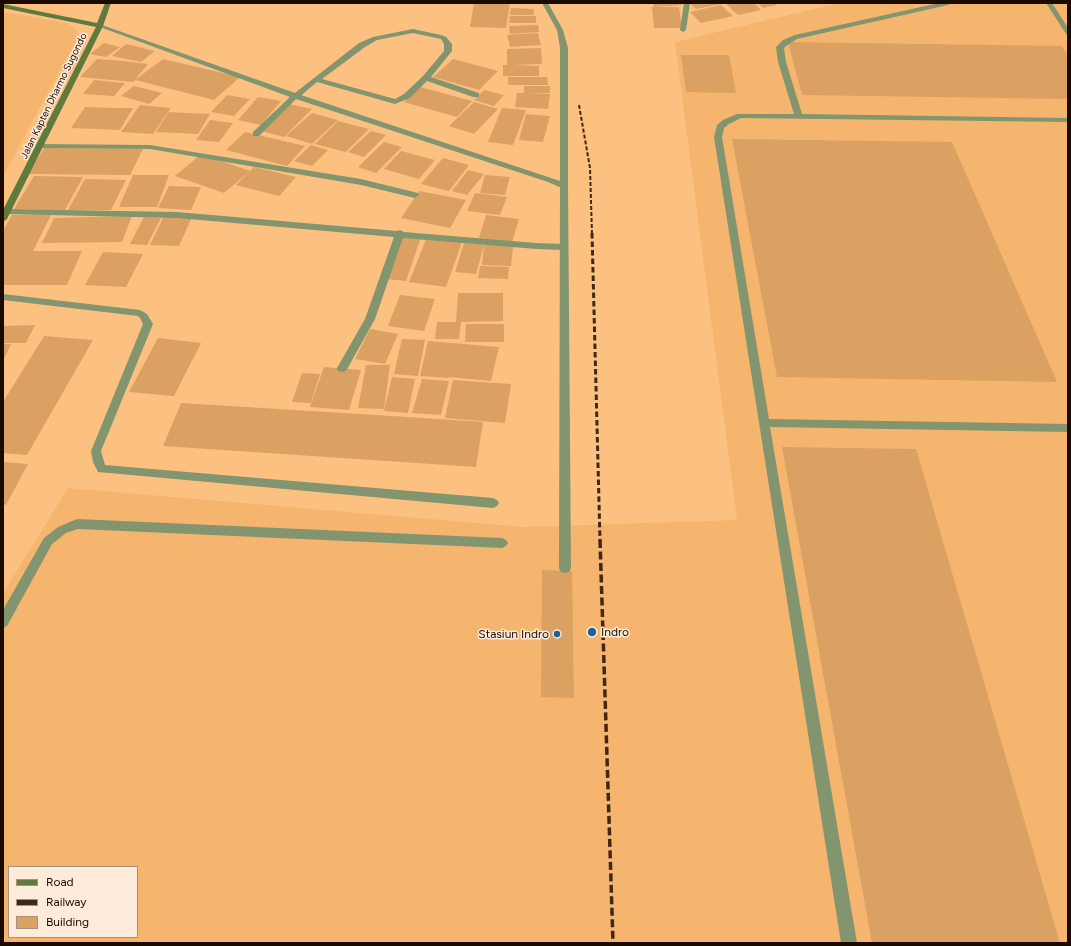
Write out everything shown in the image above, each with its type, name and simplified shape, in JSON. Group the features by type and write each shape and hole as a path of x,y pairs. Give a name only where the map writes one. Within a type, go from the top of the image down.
{"main road":[{"path":"100,26 108,3"},
{"name":"Jalan Kapten Dharmo Sugondo","path":"3,6 100,26 5,215"}],"street":[{"path":"545,3 560,30 564,48 565,568"},
{"path":"683,30 687,3"},
{"path":"799,117 782,62 780,47 786,42 795,37 948,3"},
{"path":"1049,3 1068,33"},
{"path":"100,26 295,96 551,180 564,186"},
{"path":"256,134 295,96 362,45 375,38 413,32 439,36 444,38 448,44 448,51 426,78 402,100 395,102 317,80"},
{"path":"426,78 476,95"},
{"path":"849,943 718,137 720,127 726,122 740,116 1068,120"},
{"path":"41,146 150,147 200,154 254,165 361,182 415,195"},
{"path":"5,215 177,214 242,222 400,233 536,246 564,246"},
{"path":"342,368 370,319 400,233"},
{"path":"3,297 140,313 144,316 148,324 96,451 98,462 102,469 493,504"},
{"path":"764,423 1068,428"},
{"path":"3,622 48,541 62,530 77,524 502,543"}],"shaded area":[{"path":"839,3 1068,3 1068,943 3,943 3,593 68,488 524,527 737,520 675,42"},
{"path":"3,12 67,23 77,30 76,41 3,176"}],"building":[{"path":"474,3 510,3 506,28 470,27"},
{"path":"653,3 681,3 682,5 654,7"},
{"path":"690,3 722,3 722,4 696,9"},
{"path":"725,3 754,3 761,10 738,15"},
{"path":"758,3 775,3 777,5 763,8"},
{"path":"721,5 733,16 701,23 690,12"},
{"path":"652,7 679,7 682,28 654,28"},
{"path":"511,8 534,9 534,15 510,15"},
{"path":"510,16 536,16 536,23 509,23"},
{"path":"538,25 539,32 510,34 509,26"},
{"path":"538,33 541,45 510,47 507,35"},
{"path":"788,42 1062,46 1068,56 1068,99 802,95"},
{"path":"104,43 120,47 106,57 90,54"},
{"path":"126,44 155,51 141,62 112,56"},
{"path":"541,48 542,64 514,65 539,66 539,76 503,76 503,65 507,65 507,49"},
{"path":"681,55 729,55 736,93 686,92"},
{"path":"97,59 148,64 133,82 80,77"},
{"path":"163,59 240,77 214,100 135,80"},
{"path":"453,59 498,71 479,90 433,77"},
{"path":"508,77 547,77 548,85 508,85"},
{"path":"94,80 125,83 114,96 83,94"},
{"path":"134,86 162,93 149,104 121,96"},
{"path":"524,86 550,86 550,93 528,93 550,94 548,109 515,107 517,93 524,93"},
{"path":"420,87 472,101 457,117 404,102"},
{"path":"484,90 504,95 494,106 474,100"},
{"path":"227,95 250,99 234,116 211,112"},
{"path":"258,97 281,101 261,125 238,120"},
{"path":"474,102 498,109 474,134 449,126"},
{"path":"289,104 312,109 284,137 261,131"},
{"path":"140,105 171,108 153,134 121,132"},
{"path":"85,107 133,108 120,130 71,128"},
{"path":"502,108 526,110 513,145 488,142"},
{"path":"169,112 210,114 198,134 156,132"},
{"path":"312,113 338,120 312,144 286,136"},
{"path":"526,114 550,116 543,142 519,140"},
{"path":"210,120 233,123 219,142 196,140"},
{"path":"338,121 369,129 346,152 315,144"},
{"path":"371,131 386,135 364,157 348,152"},
{"path":"245,132 305,146 287,166 226,150"},
{"path":"732,139 952,142 1057,382 777,377"},
{"path":"384,142 402,147 376,173 358,167"},
{"path":"311,145 328,150 312,166 294,161"},
{"path":"44,148 143,149 130,175 28,174"},
{"path":"401,151 435,160 419,179 384,169"},
{"path":"201,154 250,171 224,193 175,176"},
{"path":"443,158 469,165 449,191 421,184"},
{"path":"254,167 296,177 279,196 236,185"},
{"path":"468,170 484,174 467,195 452,191"},
{"path":"133,175 169,175 157,207 119,207"},
{"path":"485,175 510,177 505,195 480,193"},
{"path":"34,176 83,177 65,210 14,209"},
{"path":"85,179 126,180 111,210 68,210"},
{"path":"169,186 201,187 191,210 158,208"},
{"path":"419,191 466,200 450,228 401,218"},
{"path":"475,193 507,197 500,215 467,211"},
{"path":"12,215 51,215 33,251 82,251 67,285 3,285 3,231"},
{"path":"486,215 519,219 512,242 479,238"},
{"path":"132,216 122,242 42,243 54,218"},
{"path":"164,216 192,217 179,246 150,245"},
{"path":"144,217 161,218 147,245 130,244"},
{"path":"402,235 421,237 406,281 385,279"},
{"path":"427,237 462,242 446,287 409,282"},
{"path":"464,243 513,246 511,266 482,265 484,245 476,274 455,272"},
{"path":"103,252 143,254 126,287 85,285"},
{"path":"480,266 509,267 508,279 478,278"},
{"path":"458,293 503,293 503,321 456,322"},
{"path":"400,295 435,299 424,331 388,326"},
{"path":"437,322 461,322 459,339 435,339"},
{"path":"466,324 504,324 504,342 465,342"},
{"path":"35,325 26,343 3,343 3,326"},
{"path":"370,329 398,334 385,364 355,359"},
{"path":"44,336 93,340 27,455 3,453 3,402"},
{"path":"158,338 201,343 174,396 129,392"},
{"path":"402,339 425,340 418,376 394,374"},
{"path":"428,341 499,347 491,381 420,376"},
{"path":"3,344 11,344 5,357 3,357"},
{"path":"366,365 390,365 384,409 358,408"},
{"path":"324,367 361,370 349,410 310,407"},
{"path":"302,373 320,374 311,403 292,402"},
{"path":"392,377 415,379 408,413 384,411"},
{"path":"422,379 449,381 441,415 412,413"},
{"path":"453,380 511,384 505,423 445,418"},
{"path":"181,403 483,422 476,467 163,446"},
{"path":"782,447 916,449 1060,943 872,943"},
{"path":"3,462 28,464 6,505 3,504"},
{"name":"Stasiun Indro","path":"542,570 572,571 574,698 541,697"}],"railway":[{"path":"579,105 590,168 592,234"},
{"path":"592,233 600,541"},
{"path":"600,540 613,943"}],"place":[{"name":"Indro","path":"592,632"},
{"name":"Stasiun Indro","path":"557,634"}]}
